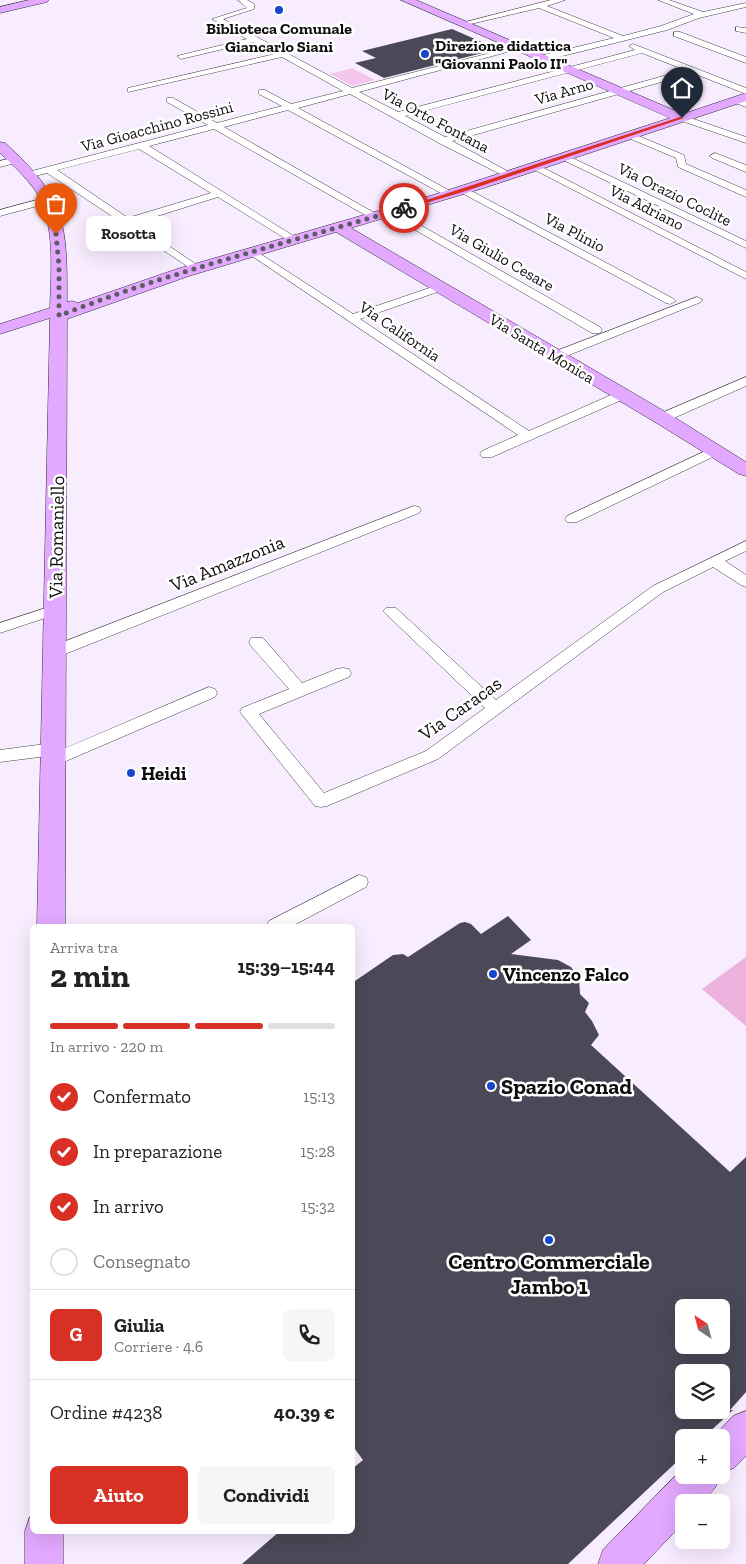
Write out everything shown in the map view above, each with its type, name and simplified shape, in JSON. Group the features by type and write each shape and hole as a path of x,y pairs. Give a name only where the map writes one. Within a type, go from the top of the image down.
{"street":[{"path":"0,10 43,0"},
{"name":"Via Orto Fontana","path":"242,0 249,3 250,9 216,19 252,40 508,175"},
{"path":"407,0 682,118 746,140"},
{"path":"462,24 561,0"},
{"path":"662,0 702,15"},
{"path":"539,5 694,70 744,98"},
{"path":"542,58 664,28 702,15 746,5"},
{"path":"677,34 746,60"},
{"path":"181,56 252,40"},
{"name":"Via Gioacchino Rossini","path":"40,172 518,48"},
{"path":"395,116 643,50"},
{"path":"132,90 281,55"},
{"name":"Via Arno","path":"442,141 694,70"},
{"path":"262,92 290,108"},
{"path":"0,329 457,192 744,98"},
{"path":"170,100 374,217"},
{"name":"Via Plinio","path":"290,108 670,301"},
{"path":"629,135 682,157 681,165 746,194"},
{"name":"Via Romaniello","path":"0,146 8,162 40,172 54,218 59,266 51,924"},
{"path":"141,146 295,240"},
{"path":"715,156 746,169"},
{"name":"Via Orazio Coclite","path":"564,157 741,249"},
{"name":"Via Adriano","path":"534,166 746,276"},
{"path":"40,172 126,222 196,269"},
{"path":"126,222 219,194"},
{"path":"0,213 48,200"},
{"name":"Via Giulio Cesare","path":"392,212 596,330"},
{"name":"Via Santa Monica","path":"338,227 662,418 746,470"},
{"path":"715,260 741,249 742,236 746,232"},
{"name":"Via California","path":"253,252 528,436"},
{"path":"351,318 442,287"},
{"path":"555,356 697,300"},
{"path":"662,418 746,381"},
{"path":"487,454 622,396"},
{"path":"572,519 714,451"},
{"name":"Via Amazzonia","path":"54,652 414,510"},
{"name":"Via Caracas","path":"343,673 248,712 321,801 432,755 658,589 746,545"},
{"path":"714,561 746,582"},
{"path":"0,628 54,610"},
{"path":"391,611 495,708"},
{"path":"257,642 300,691"},
{"path":"0,756 53,754 209,693"},
{"path":"280,924 359,882"},
{"path":"730,1446 746,1429"},
{"path":"617,1564 693,1484"}],"shaded area":[{"path":"352,68 375,80 353,86 330,74"},
{"path":"746,957 746,1026 702,989"}],"building":[{"name":"Direzione didattica \"Giovanni Paolo II\"","path":"452,29 498,49 384,78 355,63 376,58 362,51"},
{"name":"Centro Commerciale Jambo 1","path":"508,916 531,940 511,954 558,960 571,967 579,978 580,994 589,1003 585,1012 599,1035 591,1045 730,1172 746,1157 746,1392 730,1410 730,1364 675,1364 675,1419 723,1419 713,1429 675,1429 675,1463 568,1564 242,1564 277,1534 355,1534 355,1467 363,1460 355,1449 355,981 393,955 403,954 408,957 460,923 471,924 481,934"}],"way so far":[{"path":"56,234 59,266 59,316 91,303 196,269 404,208"}],"place":[{"name":"Biblioteca Comunale Giancarlo Siani","path":"279,10"},
{"name":"Direzione didattica \"Giovanni Paolo II\"","path":"425,54"},
{"name":"Rosotta","path":"56,234"},
{"name":"Heidi","path":"131,773"},
{"name":"Vincenzo Falco","path":"493,974"},
{"name":"Spazio Conad","path":"491,1086"},
{"name":"Centro Commerciale Jambo 1","path":"549,1240"}],"route":[{"path":"404,208 682,118"}]}
